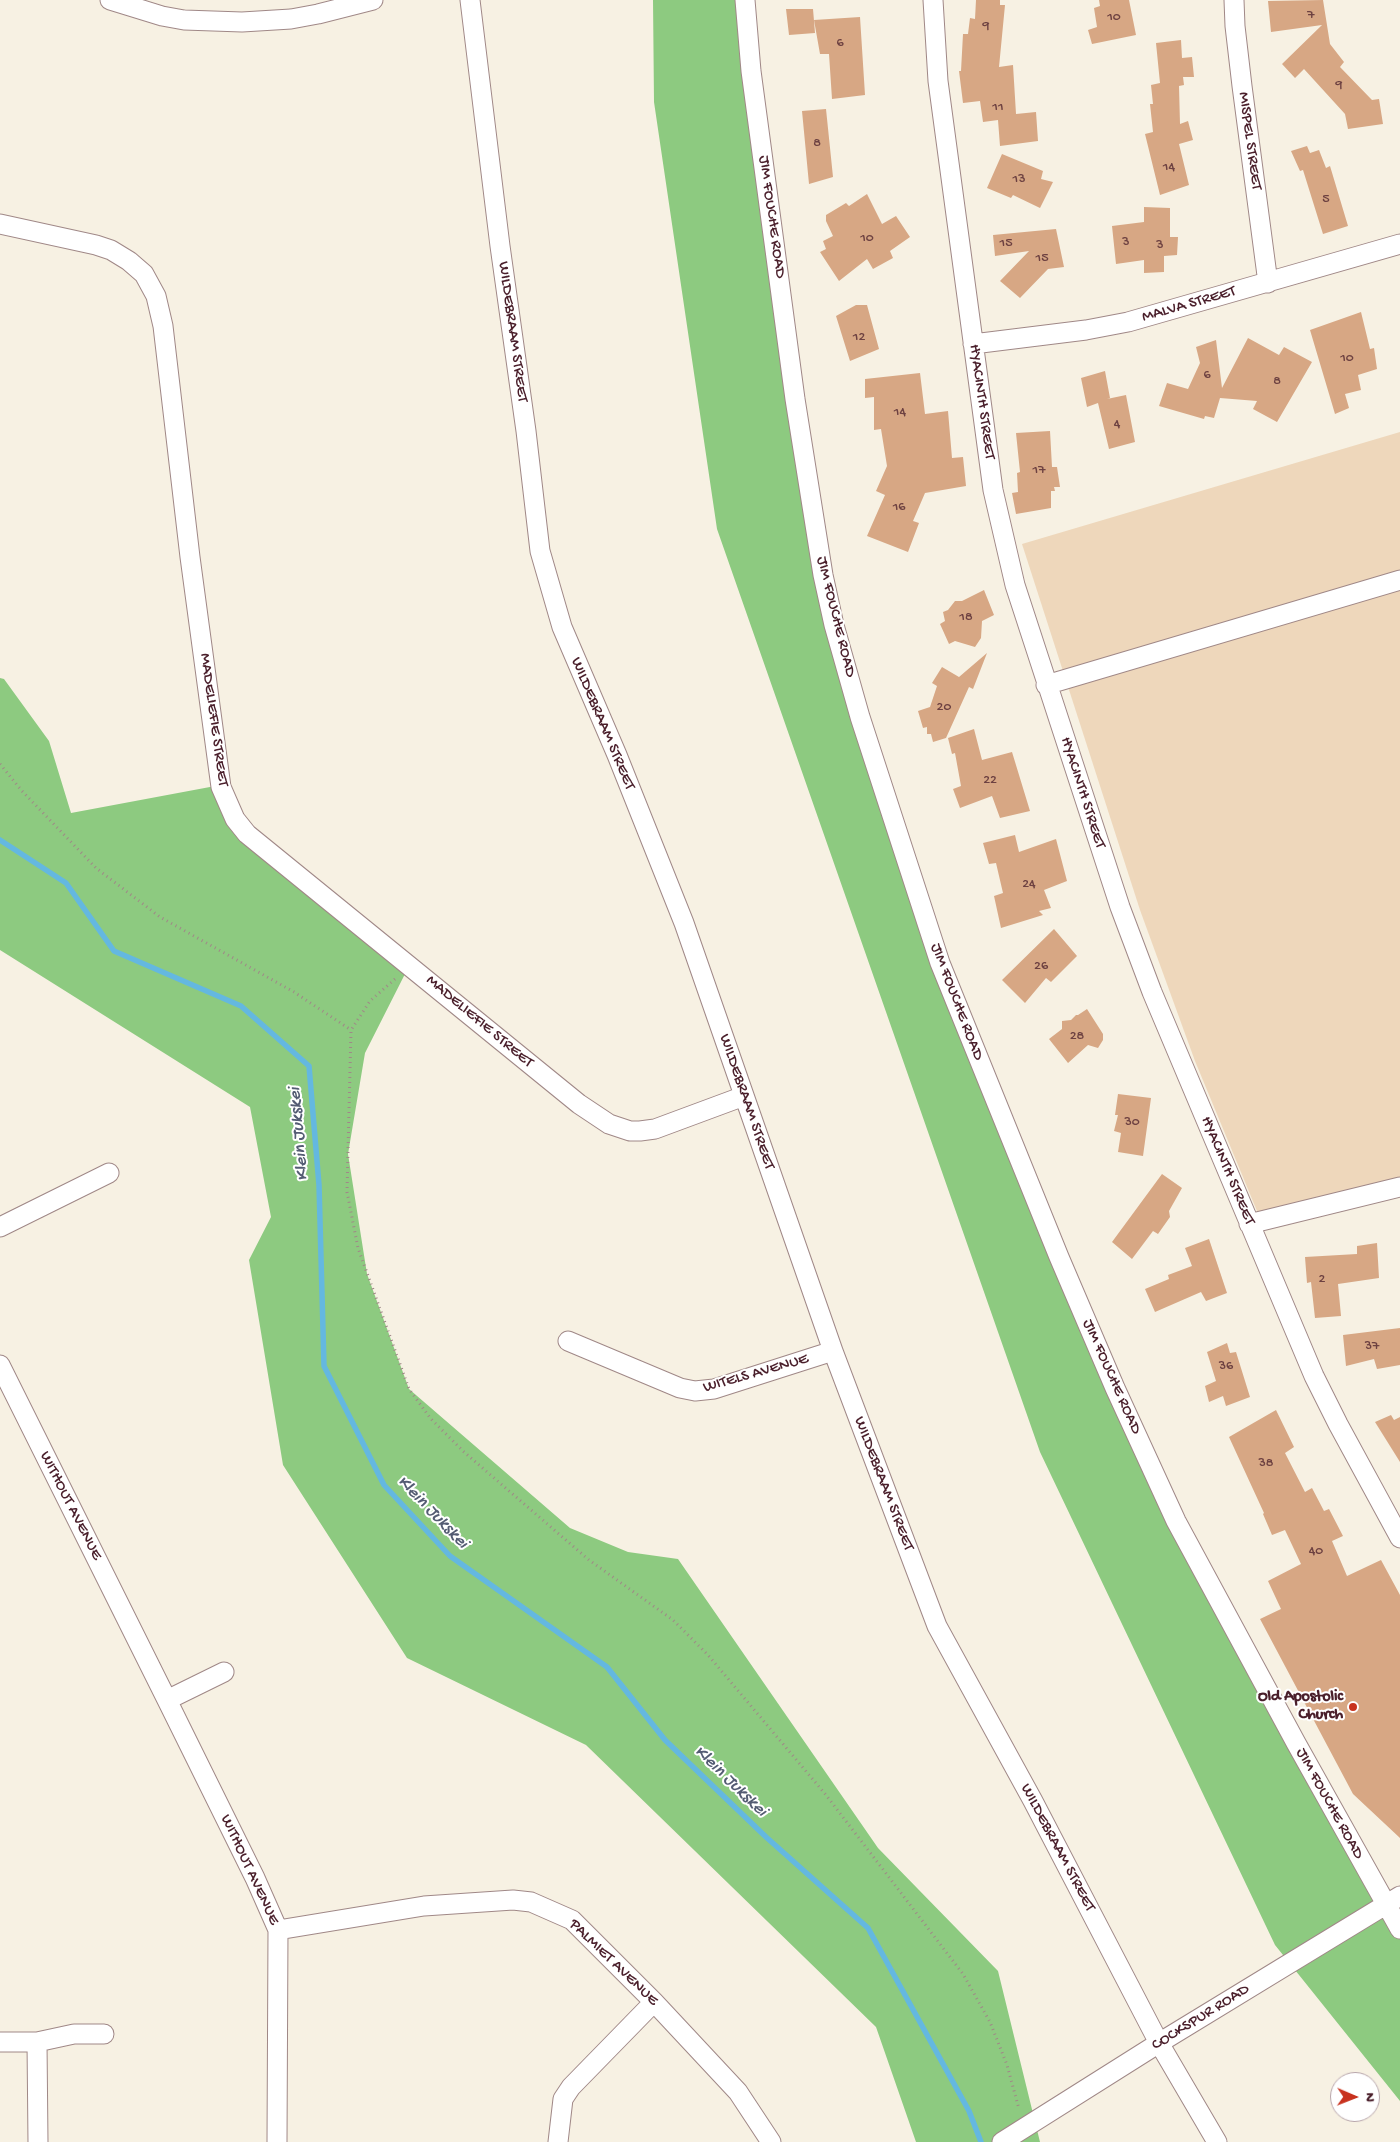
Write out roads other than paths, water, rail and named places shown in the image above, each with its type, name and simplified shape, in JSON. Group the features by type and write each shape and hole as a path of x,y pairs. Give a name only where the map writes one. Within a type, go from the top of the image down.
{"street":[{"path":"110,0 162,16 184,20 224,22 291,18 318,14 373,0"},
{"name":"WILDEBRAAM STREET","path":"470,0 540,551 562,627 617,756 684,924 833,1352 937,1626 1033,1801 1159,2043 1217,2142"},
{"name":"JIM FOUCHE ROAD","path":"745,0 751,71 795,399 823,574 834,625 860,717 940,963 1114,1388 1176,1521 1393,1900 1400,1929"},
{"name":"HYACINTH STREET","path":"933,0 938,81 993,490 1015,586 1120,906 1152,992 1314,1376 1400,1538"},
{"name":"MISPEL STREET","path":"1234,0 1242,86 1268,282"},
{"name":"MADELIEFIE STREET","path":"0,224 111,250 129,261 151,283 163,326 221,787 235,819 247,834 411,965 579,1104 615,1126 640,1132 655,1129 744,1096"},
{"name":"MALVA STREET","path":"973,344 1086,330 1128,322 1400,244"},
{"path":"1046,684 1400,580"},
{"path":"0,1227 109,1173"},
{"path":"1250,1224 1400,1187"},
{"name":"WITELS AVENUE","path":"568,1341 680,1388 695,1391 714,1389 833,1352"},
{"name":"WITHOUT AVENUE","path":"0,1365 255,1878 278,1930 277,2142"},
{"path":"167,1700 224,1672"},
{"name":"PALMIET AVENUE","path":"278,1930 424,1906 513,1900 531,1902 572,1920 654,2002 738,2092 771,2142"},
{"name":"COCKSPUR ROAD","path":"1014,2134 1393,1900"},
{"path":"558,2142 563,2099 571,2087 654,2002"},
{"path":"0,2042 37,2042 74,2034 104,2034"},
{"path":"37,2042 38,2142"}],"waterway":[{"name":"Klein Jukskei","path":"0,840 66,883 114,951 241,1006 309,1066 319,1185 324,1366 384,1485 450,1556 607,1667 665,1740 766,1837 868,1928 969,2111 981,2142"}],"place":[{"name":"Old Apostolic Church","path":"1353,1707"}]}
